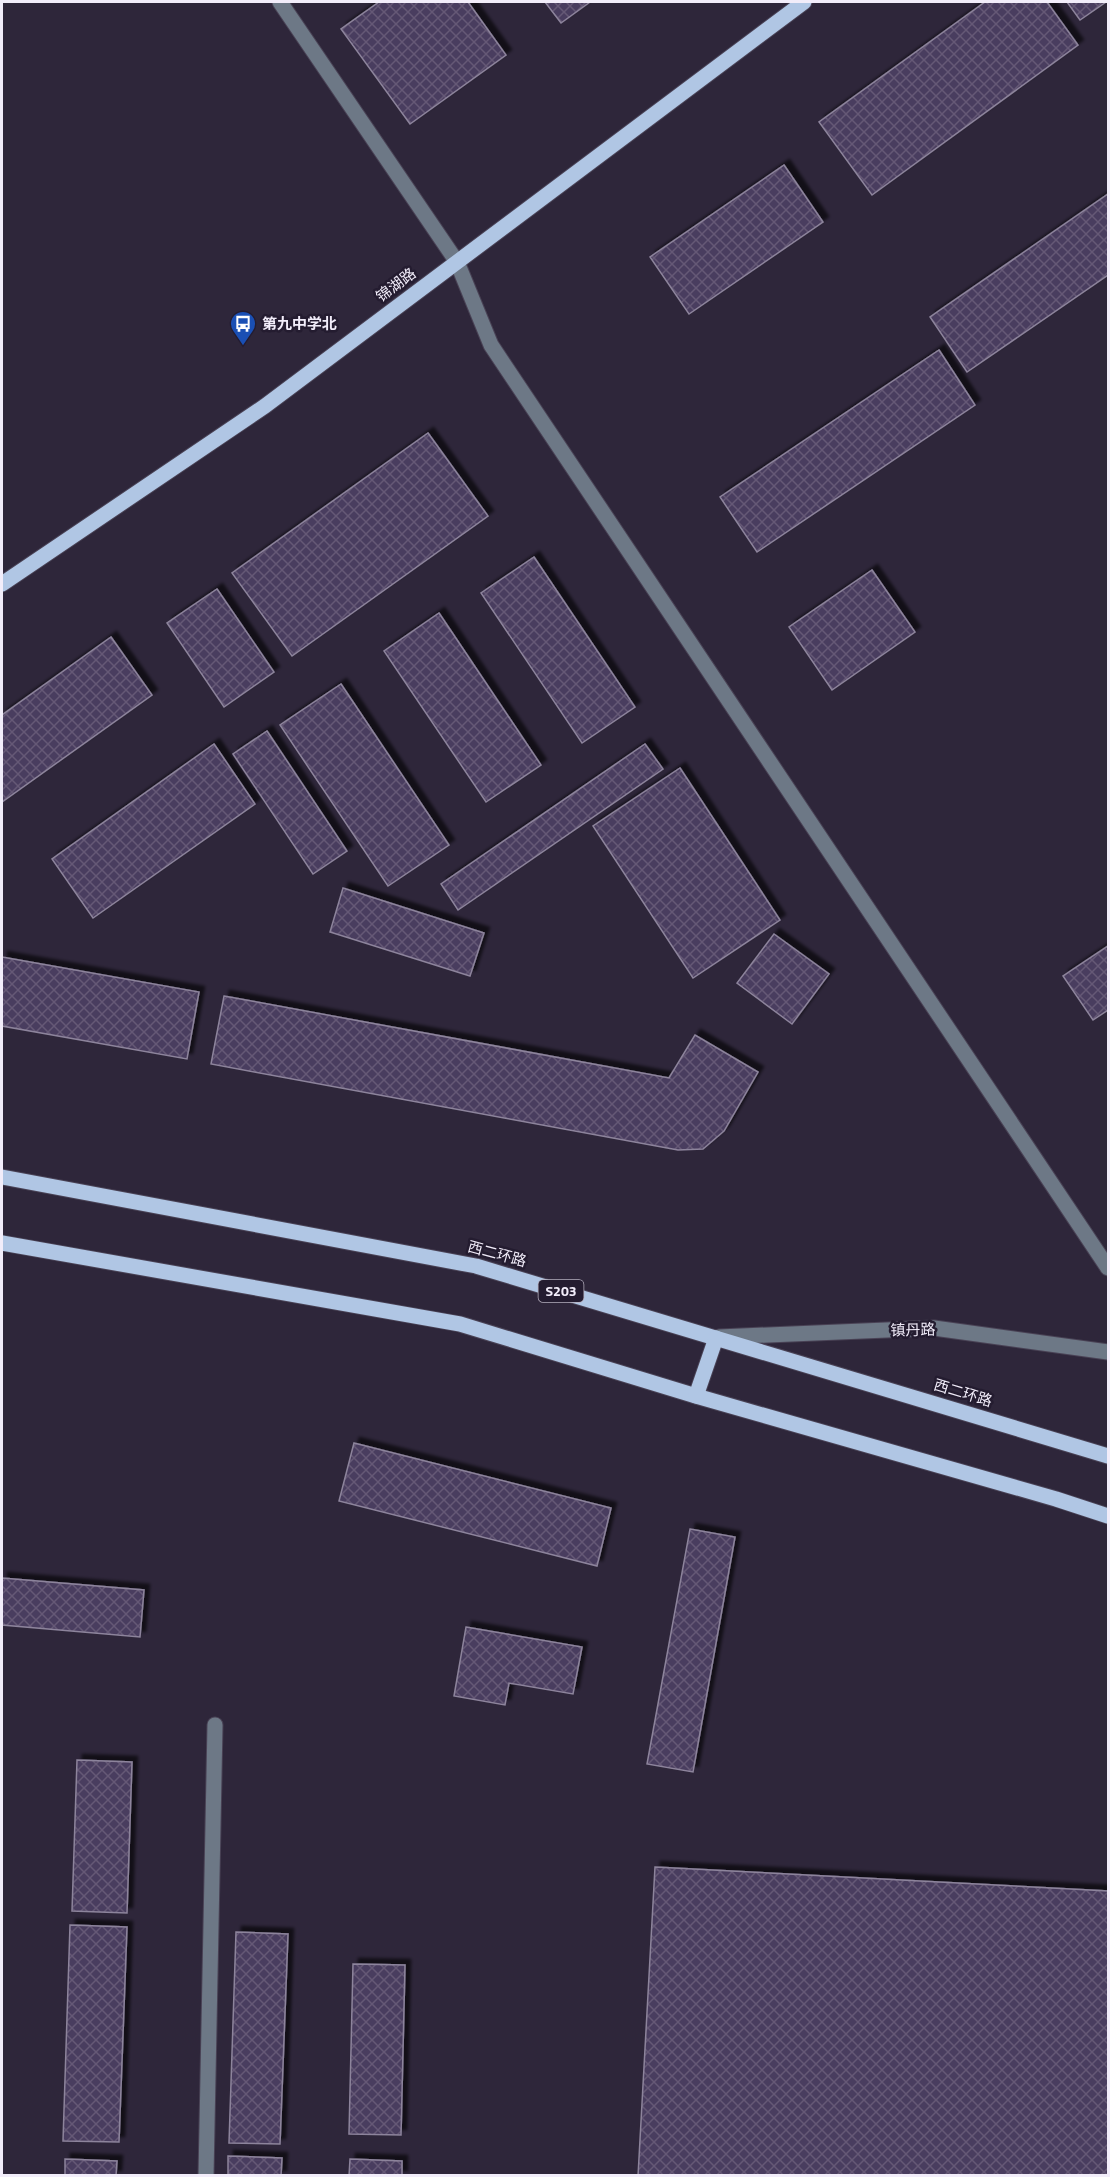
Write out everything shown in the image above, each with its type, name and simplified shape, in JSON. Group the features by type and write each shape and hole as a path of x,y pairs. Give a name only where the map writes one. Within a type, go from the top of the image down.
{"main road":[{"name":"锦湖路","path":"2,584 265,406 804,2"},
{"name":"西二环路","path":"2,1177 476,1266 1108,1456"},
{"path":"2,1243 460,1324 696,1396 1045,1495 1108,1516"},
{"path":"696,1396 716,1338"}],"street":[{"path":"280,2 457,262 491,345 1108,1269"},
{"name":"镇丹路","path":"716,1338 934,1328 1108,1352"},
{"path":"206,2175 215,1725"}],"building":[{"path":"379,2 468,2 506,55 410,124 341,29"},
{"path":"545,2 590,2 561,23"},
{"path":"985,2 1047,2 1078,45 872,195 819,122"},
{"path":"1067,2 1106,2 1080,20"},
{"path":"784,165 823,222 689,314 650,257"},
{"path":"1108,194 1108,275 967,372 930,317"},
{"path":"939,350 975,405 757,552 720,497"},
{"path":"428,433 488,516 292,656 232,573"},
{"path":"534,557 635,707 582,743 481,593"},
{"path":"872,570 915,632 832,690 789,627"},
{"path":"217,589 274,672 224,707 167,623"},
{"path":"439,613 541,765 486,802 384,651"},
{"path":"111,637 152,695 2,802 2,715"},
{"path":"341,684 449,845 388,886 280,725"},
{"path":"267,731 347,851 313,874 233,754"},
{"path":"214,744 255,804 93,918 52,859"},
{"path":"645,744 663,769 458,910 441,884"},
{"path":"680,768 780,920 693,978 593,826"},
{"path":"343,888 484,933 470,976 330,932"},
{"path":"774,934 829,974 792,1024 737,983"},
{"path":"1108,946 1108,1010 1093,1020 1063,976"},
{"path":"2,957 199,992 187,1059 2,1026"},
{"path":"224,996 669,1078 695,1035 758,1072 724,1131 703,1149 678,1150 211,1064"},
{"path":"354,1443 611,1508 597,1566 339,1501"},
{"path":"690,1529 735,1537 693,1772 647,1764"},
{"path":"2,1578 144,1590 140,1637 2,1625"},
{"path":"466,1627 582,1647 573,1694 509,1683 505,1705 454,1696"},
{"path":"77,1760 132,1762 127,1913 72,1911"},
{"path":"655,1867 1108,1891 1108,2176 638,2176"},
{"path":"70,1925 127,1927 119,2142 63,2141"},
{"path":"236,1932 288,1934 280,2144 229,2143"},
{"path":"353,1964 405,1965 401,2135 349,2134"},
{"path":"228,2156 282,2158 281,2176 228,2176"},
{"path":"65,2159 117,2161 116,2176 65,2176"},
{"path":"350,2159 402,2161 402,2176 349,2176"}],"place":[{"name":"第九中学北","path":"243,347"}]}
